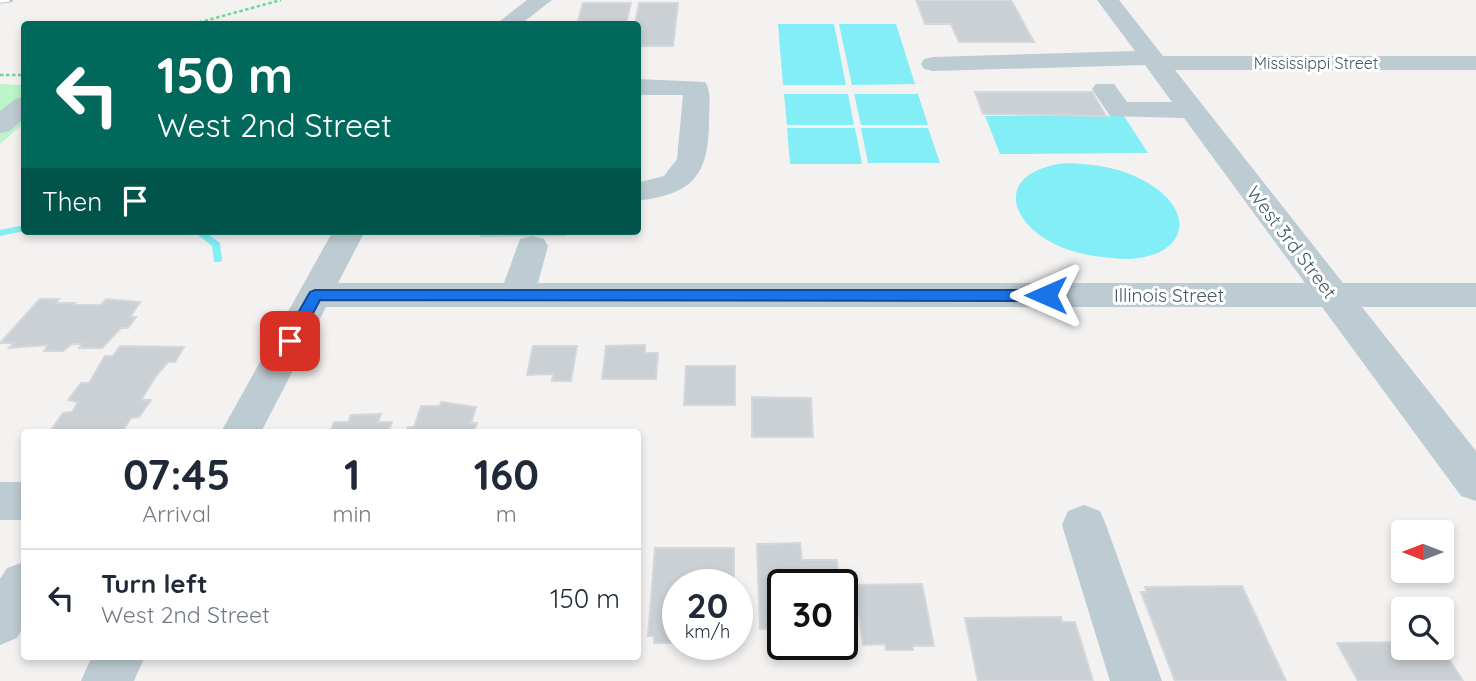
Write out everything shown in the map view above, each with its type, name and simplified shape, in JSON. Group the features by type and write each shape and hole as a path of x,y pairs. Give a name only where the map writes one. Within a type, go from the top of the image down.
{"street":[{"path":"511,21 541,0"},
{"name":"West 3rd Street","path":"1108,0 1476,483"},
{"name":"Mississippi Street","path":"933,64 1154,60 1476,63"},
{"path":"641,87 696,87 692,163 681,181 659,192 641,192"},
{"path":"1105,89 1119,110 1192,110"},
{"path":"0,125 21,108"},
{"path":"243,429 347,235"},
{"path":"517,295 531,246"},
{"name":"Illinois Street","path":"315,295 1476,295"},
{"path":"0,501 21,501"},
{"path":"1084,525 1136,681"},
{"path":"0,566 21,566"},
{"path":"0,621 21,589"},
{"path":"107,681 118,660"}],"path":[{"path":"204,21 281,0"},
{"path":"0,75 21,75"}],"green space":[{"path":"0,84 21,85 21,126 0,144"}],"water":[{"path":"778,24 834,24 846,85 783,85"},
{"path":"839,24 896,24 915,84 852,85"},
{"path":"784,94 848,94 854,125 787,125"},
{"path":"854,94 918,94 928,125 861,125"},
{"path":"985,116 1124,116 1148,153 1000,154"},
{"path":"787,128 855,128 862,164 790,164"},
{"path":"861,128 928,128 940,163 868,163"},
{"path":"1066,163 1119,170 1148,183 1165,195 1175,208 1179,221 1178,233 1160,252 1124,259 1076,252 1042,237 1028,225 1019,212 1016,199 1018,187 1027,176 1043,168"}],"building":[{"path":"916,0 1011,0 1034,42 959,42 951,24 925,24"},
{"path":"583,3 631,3 627,21 578,21"},
{"path":"639,3 678,3 673,46 641,46 641,21 636,21"},
{"path":"975,92 1092,92 1106,116 983,114"},
{"path":"481,235 565,235 481,236"},
{"path":"40,299 59,299 56,303 75,303 73,305 101,305 106,299 140,302 130,317 136,317 128,328 121,328 102,348 79,348 82,344 72,344 63,351 44,351 48,345 9,348 14,343 0,343"},
{"path":"645,345 645,353 658,353 656,379 602,379 606,346"},
{"path":"120,346 184,347 175,362 168,362 156,376 141,400 151,400 139,417 131,418 124,429 52,429 63,413 72,412 78,402 68,400 81,383 89,383 105,356 113,356"},
{"path":"533,346 577,346 571,381 552,381 553,374 527,375"},
{"path":"686,366 735,366 735,405 684,405"},
{"path":"752,397 811,398 813,437 752,437"},
{"path":"441,402 476,407 471,423 477,423 475,429 407,429 414,427 421,406 440,406"},
{"path":"381,414 378,422 392,422 389,429 331,429 334,422 348,422 351,415"},
{"path":"800,543 802,560 837,560 838,569 767,569 767,629 760,629 757,544"},
{"path":"655,548 734,548 734,569 662,569 662,643 654,643 654,636 648,636"},
{"path":"922,584 934,646 912,646 913,650 886,650 885,644 863,645 858,585"},
{"path":"1242,586 1286,681 1175,681 1141,592 1147,592 1145,587"},
{"path":"1061,617 1062,622 1075,622 1093,681 978,681 965,618"},
{"path":"1391,642 1391,660 1449,660 1463,681 1358,681 1337,643"}],"waterway":[{"path":"0,233 21,229"},
{"path":"203,235 217,245 217,260"}],"railway":[{"path":"0,1 10,0"}],"route":[{"path":"290,341 315,295 1046,295"}]}
